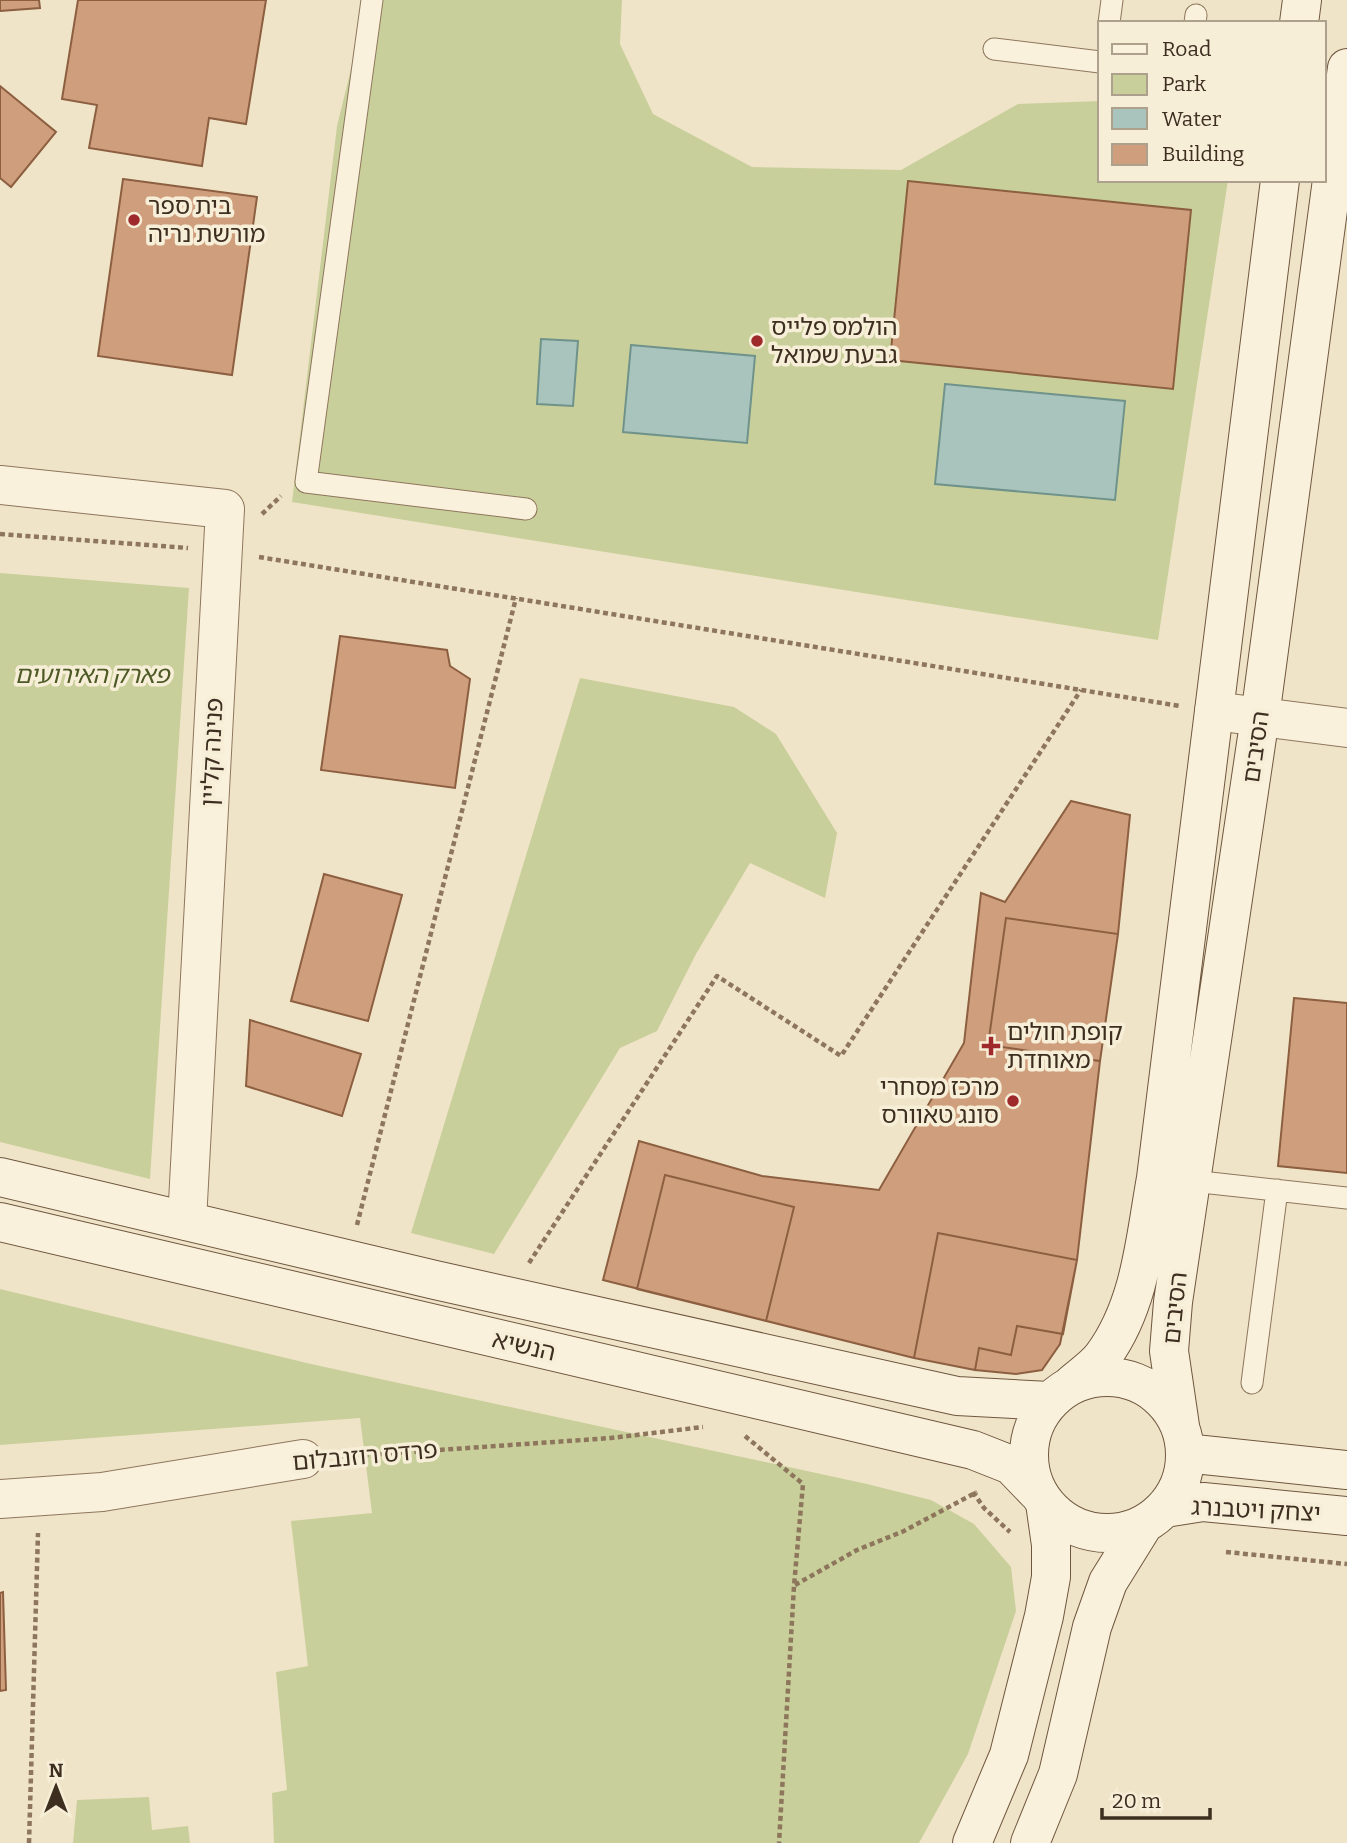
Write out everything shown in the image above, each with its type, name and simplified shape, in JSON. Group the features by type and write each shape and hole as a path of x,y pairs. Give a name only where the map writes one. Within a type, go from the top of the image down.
{"street":[{"path":"1299,21 1302,0"},
{"name":"הסיבים","path":"1182,1439 1169,1351 1173,1302 1261,717 1347,68"},
{"name":"הסיבים","path":"1060,1393 1102,1358 1125,1318 1135,1291 1156,1178 1280,182"},
{"name":"פנינה קליין","path":"0,485 225,509 187,1221"},
{"path":"1214,711 1347,728"},
{"name":"הנשיא","path":"0,1177 348,1260 957,1396 1060,1393"},
{"name":"הנשיא","path":"0,1222 973,1450 1011,1465 1033,1489"},
{"path":"972,1843 1009,1755 1044,1616 1051,1577 1051,1545 1033,1489 1028,1445 1036,1422 1060,1393 1096,1377 1122,1378 1146,1387 1166,1404 1182,1439 1184,1472 1177,1491 1155,1516 1108,1582 1091,1627 1059,1774 1030,1843"},
{"path":"1182,1439 1347,1470"},
{"name":"פרדס רוזנבלום","path":"0,1499 102,1492 303,1459"},
{"path":"1033,1489 1060,1518 1080,1529 1101,1533 1123,1531 1155,1516"},
{"name":"יצחק ויטבנרג","path":"1155,1516 1203,1502 1347,1516"}],"lane":[{"path":"372,0 306,482 526,509"},
{"path":"1109,21 1112,0"},
{"path":"994,48 1098,62"},
{"path":"1192,1181 1347,1198"},
{"path":"1252,1383 1277,1190"}],"path":[{"path":"0,534 223,551 1214,711"},
{"path":"348,1260 516,598"},
{"path":"508,1296 717,976 841,1056 1081,690"},
{"name":"פרדס רוזנבלום","path":"303,1459 611,1438 704,1427"},
{"path":"741,1433 803,1484 794,1586 779,1843"},
{"path":"794,1586 857,1550 904,1531 1033,1489"},
{"path":"29,1843 40,1496"},
{"path":"1226,1552 1347,1564"}],"green space":[{"name":"הולמס פלייס גבעת שמואל","path":"368,0 622,0 620,44 653,114 752,167 901,170 1018,104 1098,101 1098,182 1228,182 1158,640 292,502 337,126"},
{"name":"פארק האירועים","path":"0,573 189,588 150,1179 0,1142"},
{"path":"580,678 734,707 776,734 837,833 825,898 750,863 696,954 657,1031 620,1048 494,1254 411,1233"},
{"path":"0,1289 311,1364 931,1500 974,1524 1011,1567 1016,1611 968,1754 919,1843 274,1843 272,1793 287,1790 276,1672 308,1666 291,1521 372,1513 360,1418 0,1445"},
{"path":"149,1797 152,1830 188,1826 190,1843 73,1843 77,1800"}],"water":[{"path":"541,339 578,341 573,406 537,404"},
{"path":"631,345 755,356 747,443 623,432"},
{"path":"945,384 1125,401 1115,500 935,484"}],"building":[{"path":"0,0 39,0 40,8 0,11"},
{"path":"78,0 266,0 246,124 209,118 202,166 89,148 97,105 62,99"},
{"path":"0,86 56,132 11,187 0,178"},
{"path":"123,179 257,197 232,375 98,356"},
{"path":"908,181 1191,210 1173,389 890,360"},
{"path":"340,636 447,650 450,666 470,679 455,788 321,770"},
{"name":"מרכז מסחרי סונג טאוורס","path":"1071,801 1130,815 1118,934 1077,1260 1060,1344 1042,1370 1016,1374 975,1370 914,1358 603,1280 639,1141 762,1176 879,1190 964,1043 981,893 1005,902"},
{"path":"324,874 402,895 368,1021 291,1001"},
{"path":"1006,918 1118,934 1100,1061 988,1045"},
{"path":"1294,998 1347,1003 1347,1173 1278,1166"},
{"path":"250,1020 361,1054 342,1116 246,1086"},
{"path":"665,1175 794,1207 766,1321 637,1289"},
{"path":"938,1233 1077,1260 1063,1334 1017,1326 1011,1355 979,1348 975,1370 914,1358"},
{"path":"3,1592 6,1690 0,1691 0,1593"}],"place":[{"name":"בית ספר מורשת נריה","path":"134,220"},
{"name":"הולמס פלייס גבעת שמואל","path":"757,341"},
{"name":"קופת חולים מאוחדת","path":"991,1046"},
{"name":"מרכז מסחרי סונג טאוורס","path":"1013,1101"}]}
